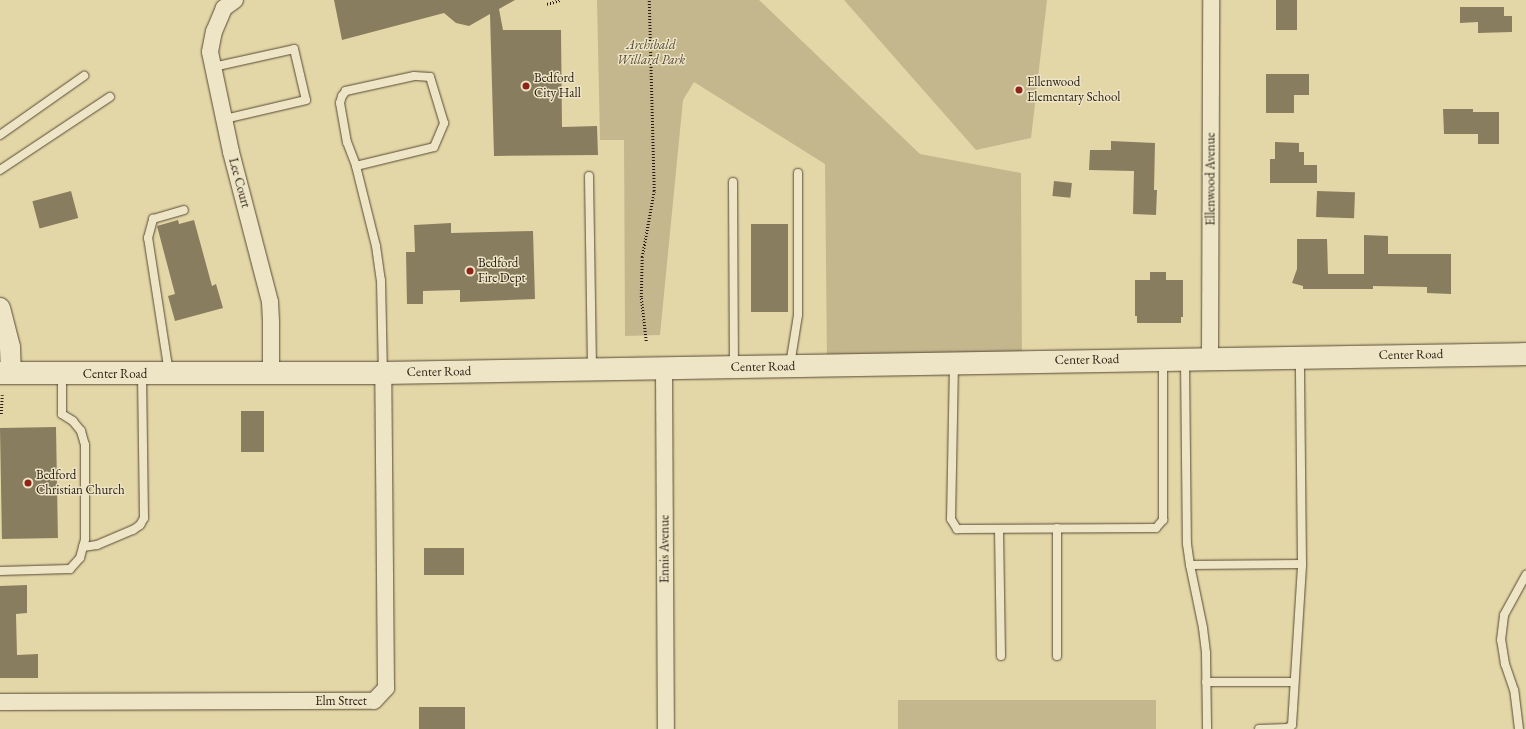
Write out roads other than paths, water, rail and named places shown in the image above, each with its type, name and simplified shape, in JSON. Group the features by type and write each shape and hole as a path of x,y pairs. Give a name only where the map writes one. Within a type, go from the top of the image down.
{"main road":[{"name":"Center Road","path":"5,373 382,373 1185,358 1526,354"}],"street":[{"name":"Lee Court","path":"235,0 224,8 214,31 210,52 231,152 270,302 271,374"},
{"name":"Ellenwood Avenue","path":"1210,358 1211,0"},
{"path":"0,308 10,347 5,373"},
{"name":"Ennis Avenue","path":"664,368 666,729"},
{"name":"Elm Street","path":"0,702 374,701 386,688 382,373"}],"lane":[{"path":"213,67 294,49 306,100 225,119"},
{"path":"0,135 84,76"},
{"path":"356,166 434,147 444,123 430,77 414,76 346,91 342,96 340,103 347,142 356,166 376,246 381,280 382,373"},
{"path":"0,170 110,97"},
{"path":"790,366 798,315 798,173"},
{"path":"589,176 592,370"},
{"path":"733,182 734,367"},
{"path":"169,374 148,238 153,219 184,210"},
{"path":"1259,729 1288,728 1292,725 1302,564 1300,357"},
{"path":"1185,358 1188,544 1190,565 1203,628 1207,729"},
{"path":"954,363 951,519 957,529 1156,528 1163,520 1163,359"},
{"path":"0,571 70,570 80,558 85,539 85,445 81,432 73,421 62,414 62,374"},
{"path":"83,547 97,545 133,530 140,525 144,518 142,374"},
{"path":"1057,528 1057,656"},
{"path":"999,529 1001,656"},
{"path":"1190,565 1302,564"},
{"path":"1519,729 1514,690 1505,664 1502,640 1504,615 1526,575"},
{"path":"1206,682 1294,682"}],"place":[{"name":"Bedford City Hall","path":"526,86"},
{"name":"Ellenwood Elementary School","path":"1019,90"},
{"name":"Bedford Fire Dept","path":"470,271"},
{"name":"Bedford Christian Church","path":"28,483"}],"park label":[{"name":"Archibald Willard Park","path":"651,54"}]}
